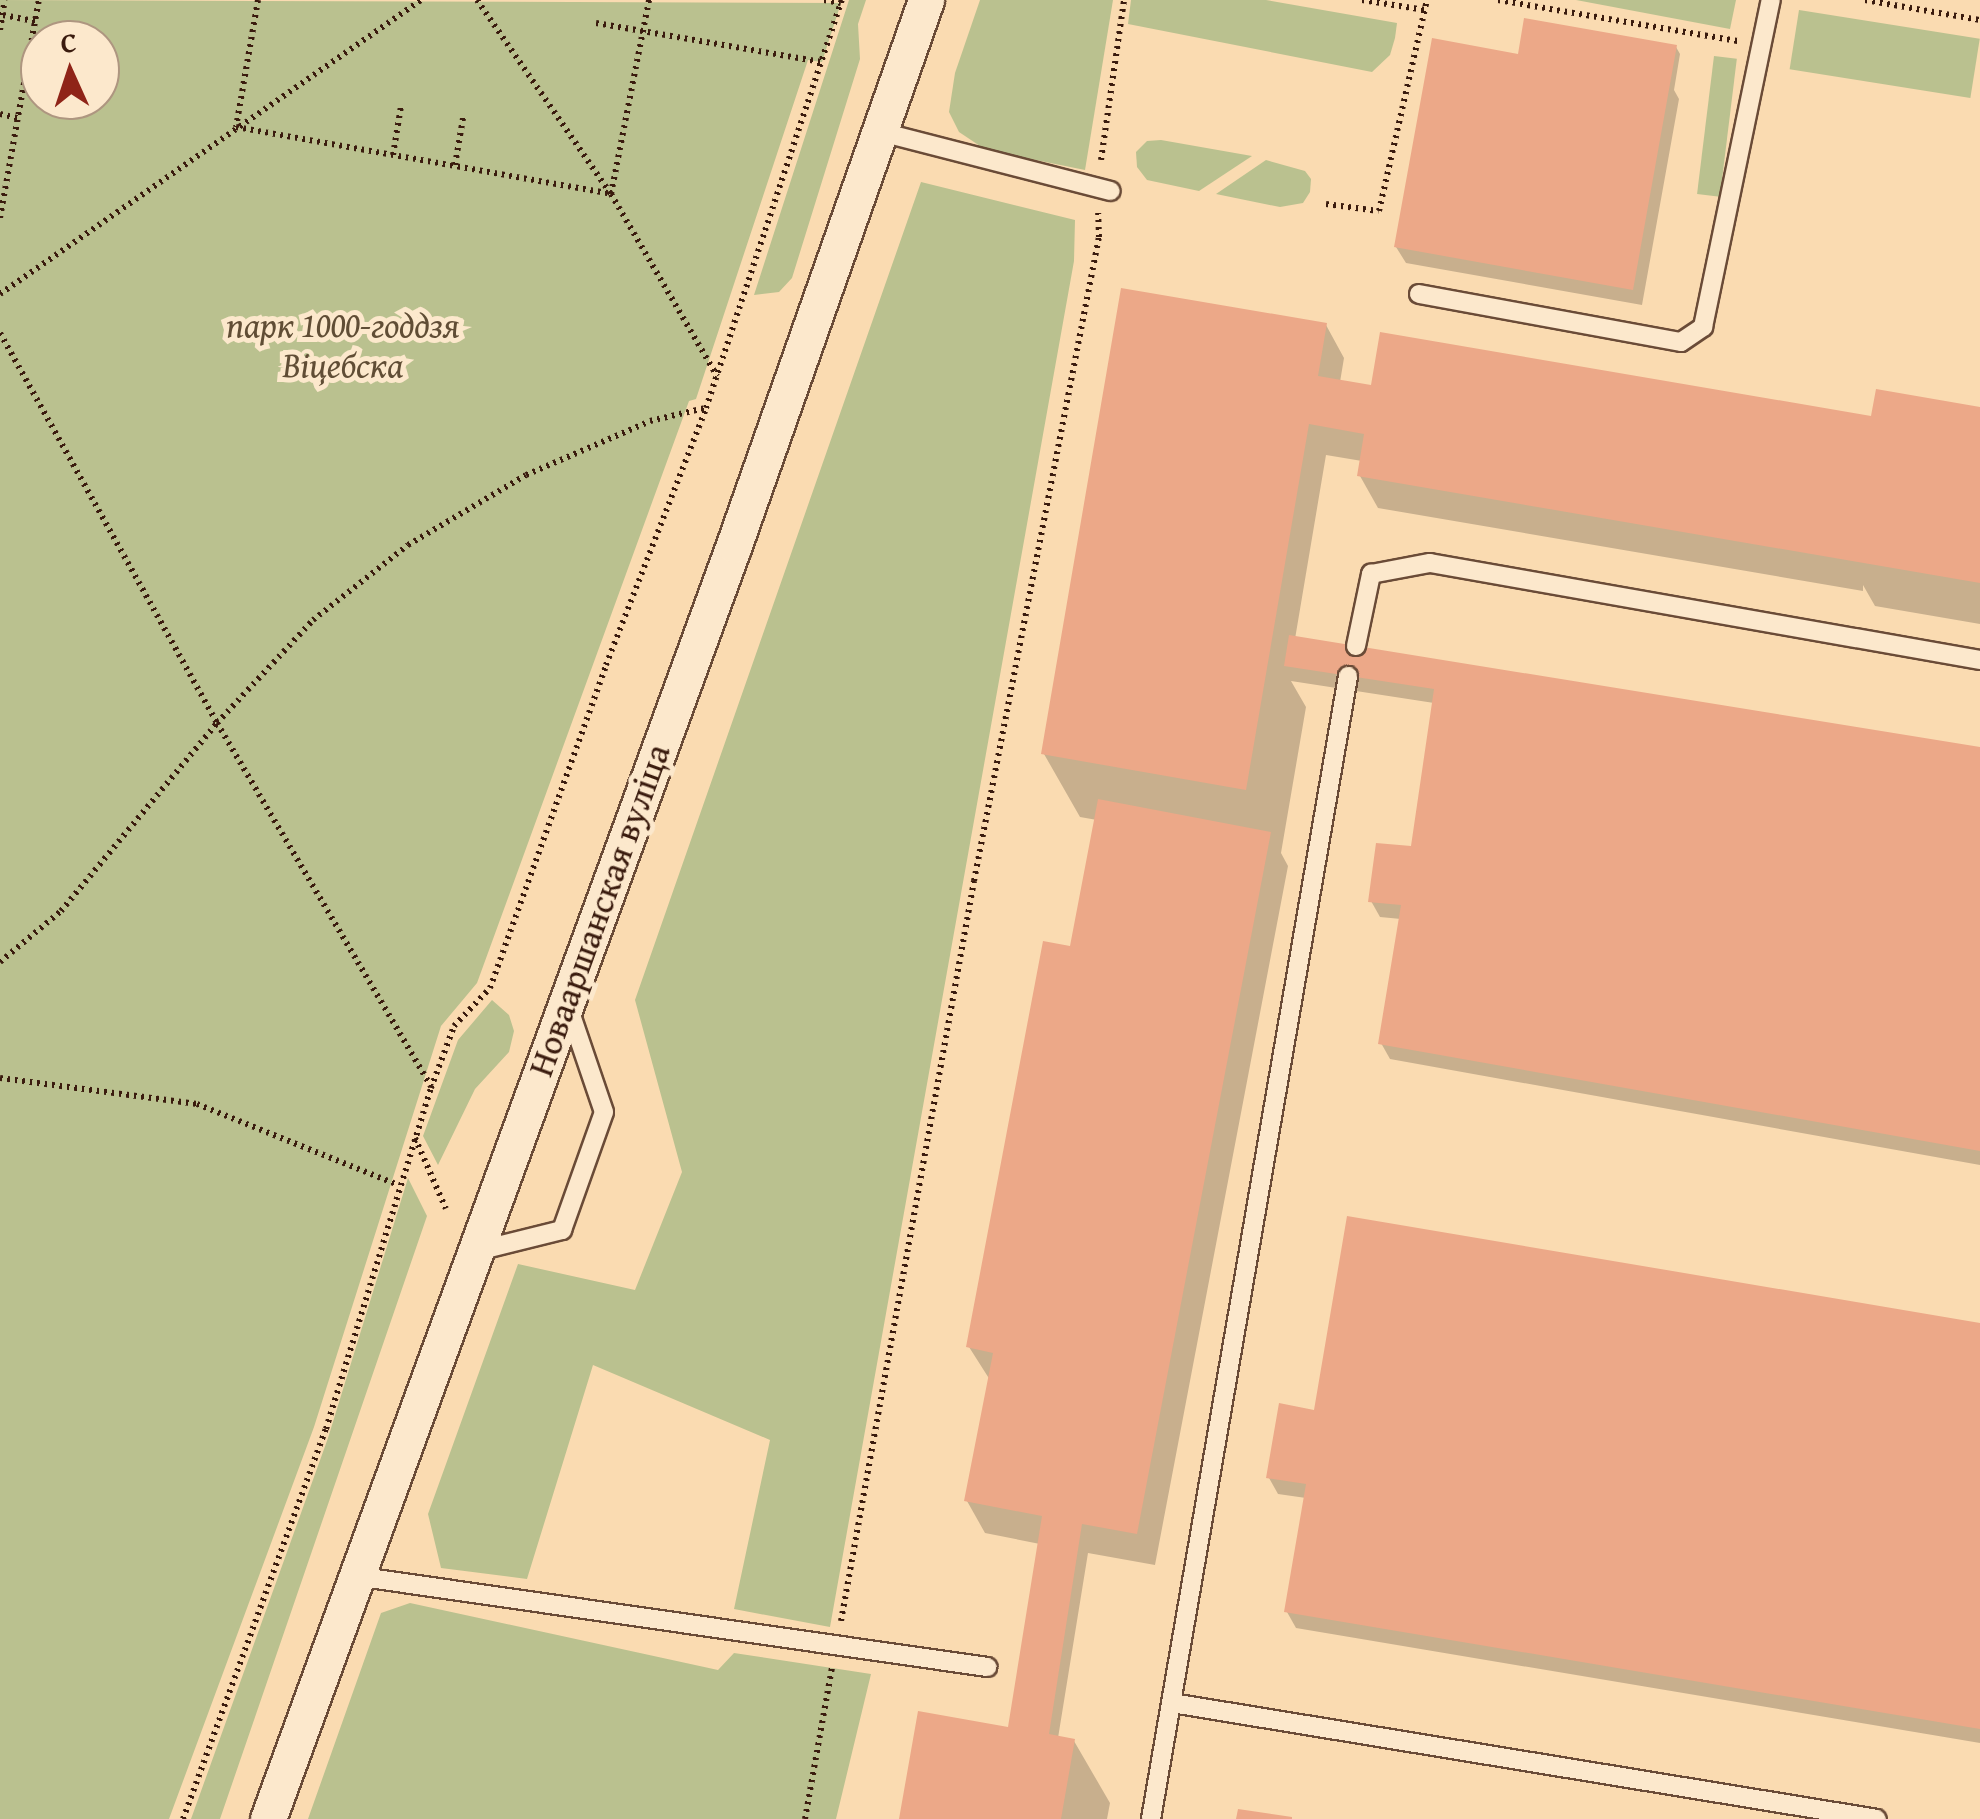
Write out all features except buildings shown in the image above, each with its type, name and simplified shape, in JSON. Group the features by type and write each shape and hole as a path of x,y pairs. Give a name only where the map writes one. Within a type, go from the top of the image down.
{"street":[{"name":"Новааршанская вуліца","path":"268,1819 882,132 926,0"}],"lane":[{"path":"1419,294 1681,342 1704,326 1771,0"},
{"path":"882,132 1104,190"},
{"path":"1356,646 1371,574 1430,563 1980,660"},
{"path":"1151,1819 1348,676"},
{"path":"472,1252 562,1230 604,1112 566,1000"},
{"path":"354,1576 987,1667"},
{"path":"1172,1703 1876,1819"}],"path":[{"path":"0,30 6,0"},
{"path":"236,127 258,0"},
{"path":"0,294 421,0"},
{"path":"477,0 611,194 717,376"},
{"path":"611,194 649,0"},
{"path":"183,1819 326,1429 398,1185 454,1026 490,988 606,665 706,408 842,2 824,0"},
{"path":"805,1819 971,900 1100,238 1124,0"},
{"path":"1362,0 1426,10"},
{"path":"1326,204 1379,212 1426,0"},
{"path":"1498,0 1553,5 1763,45"},
{"path":"1865,0 1980,20"},
{"path":"3,15 26,20"},
{"path":"596,23 822,62"},
{"path":"392,155 401,106"},
{"path":"0,216 20,107"},
{"path":"0,114 18,118"},
{"path":"455,166 463,118"},
{"path":"236,127 611,194"},
{"path":"0,332 217,723 432,1088"},
{"path":"0,962 61,911 217,723 313,620 408,545 526,475 650,422 706,408"},
{"path":"0,1078 198,1104 398,1185"},
{"path":"414,1136 446,1209"}],"green space":[{"name":"парк 1000-годдзя Віцебска","path":"0,0 841,3 822,62 808,60 696,399 689,401 477,983 441,1026 314,1427 169,1819 0,1819"},
{"path":"849,0 866,0 858,24 860,59 792,278 779,292 754,295"},
{"path":"980,0 1113,0 1085,170 986,150 959,132 949,112 955,73"},
{"path":"1131,0 1266,0 1397,23 1390,55 1372,72 1128,24"},
{"path":"1576,0 1736,0 1730,29"},
{"path":"1799,10 1980,39 1970,98 1790,69"},
{"path":"1714,56 1737,59 1720,197 1697,194"},
{"path":"1147,141 1252,156 1199,191 1147,180 1137,167 1136,152"},
{"path":"1266,160 1305,171 1311,179 1310,192 1303,203 1280,207 1216,194"},
{"path":"921,182 1075,220 1074,261 830,1627 734,1609 770,1440 593,1365 527,1579 441,1568 428,1514 518,1264 635,1290 682,1172 635,1000"},
{"path":"492,1000 509,1015 514,1031 509,1052 475,1089 438,1165 423,1136 458,1040"},
{"path":"408,1178 427,1216 220,1819 191,1819 328,1438"},
{"path":"410,1603 718,1670 734,1653 871,1674 836,1819 308,1819 381,1613"}]}
